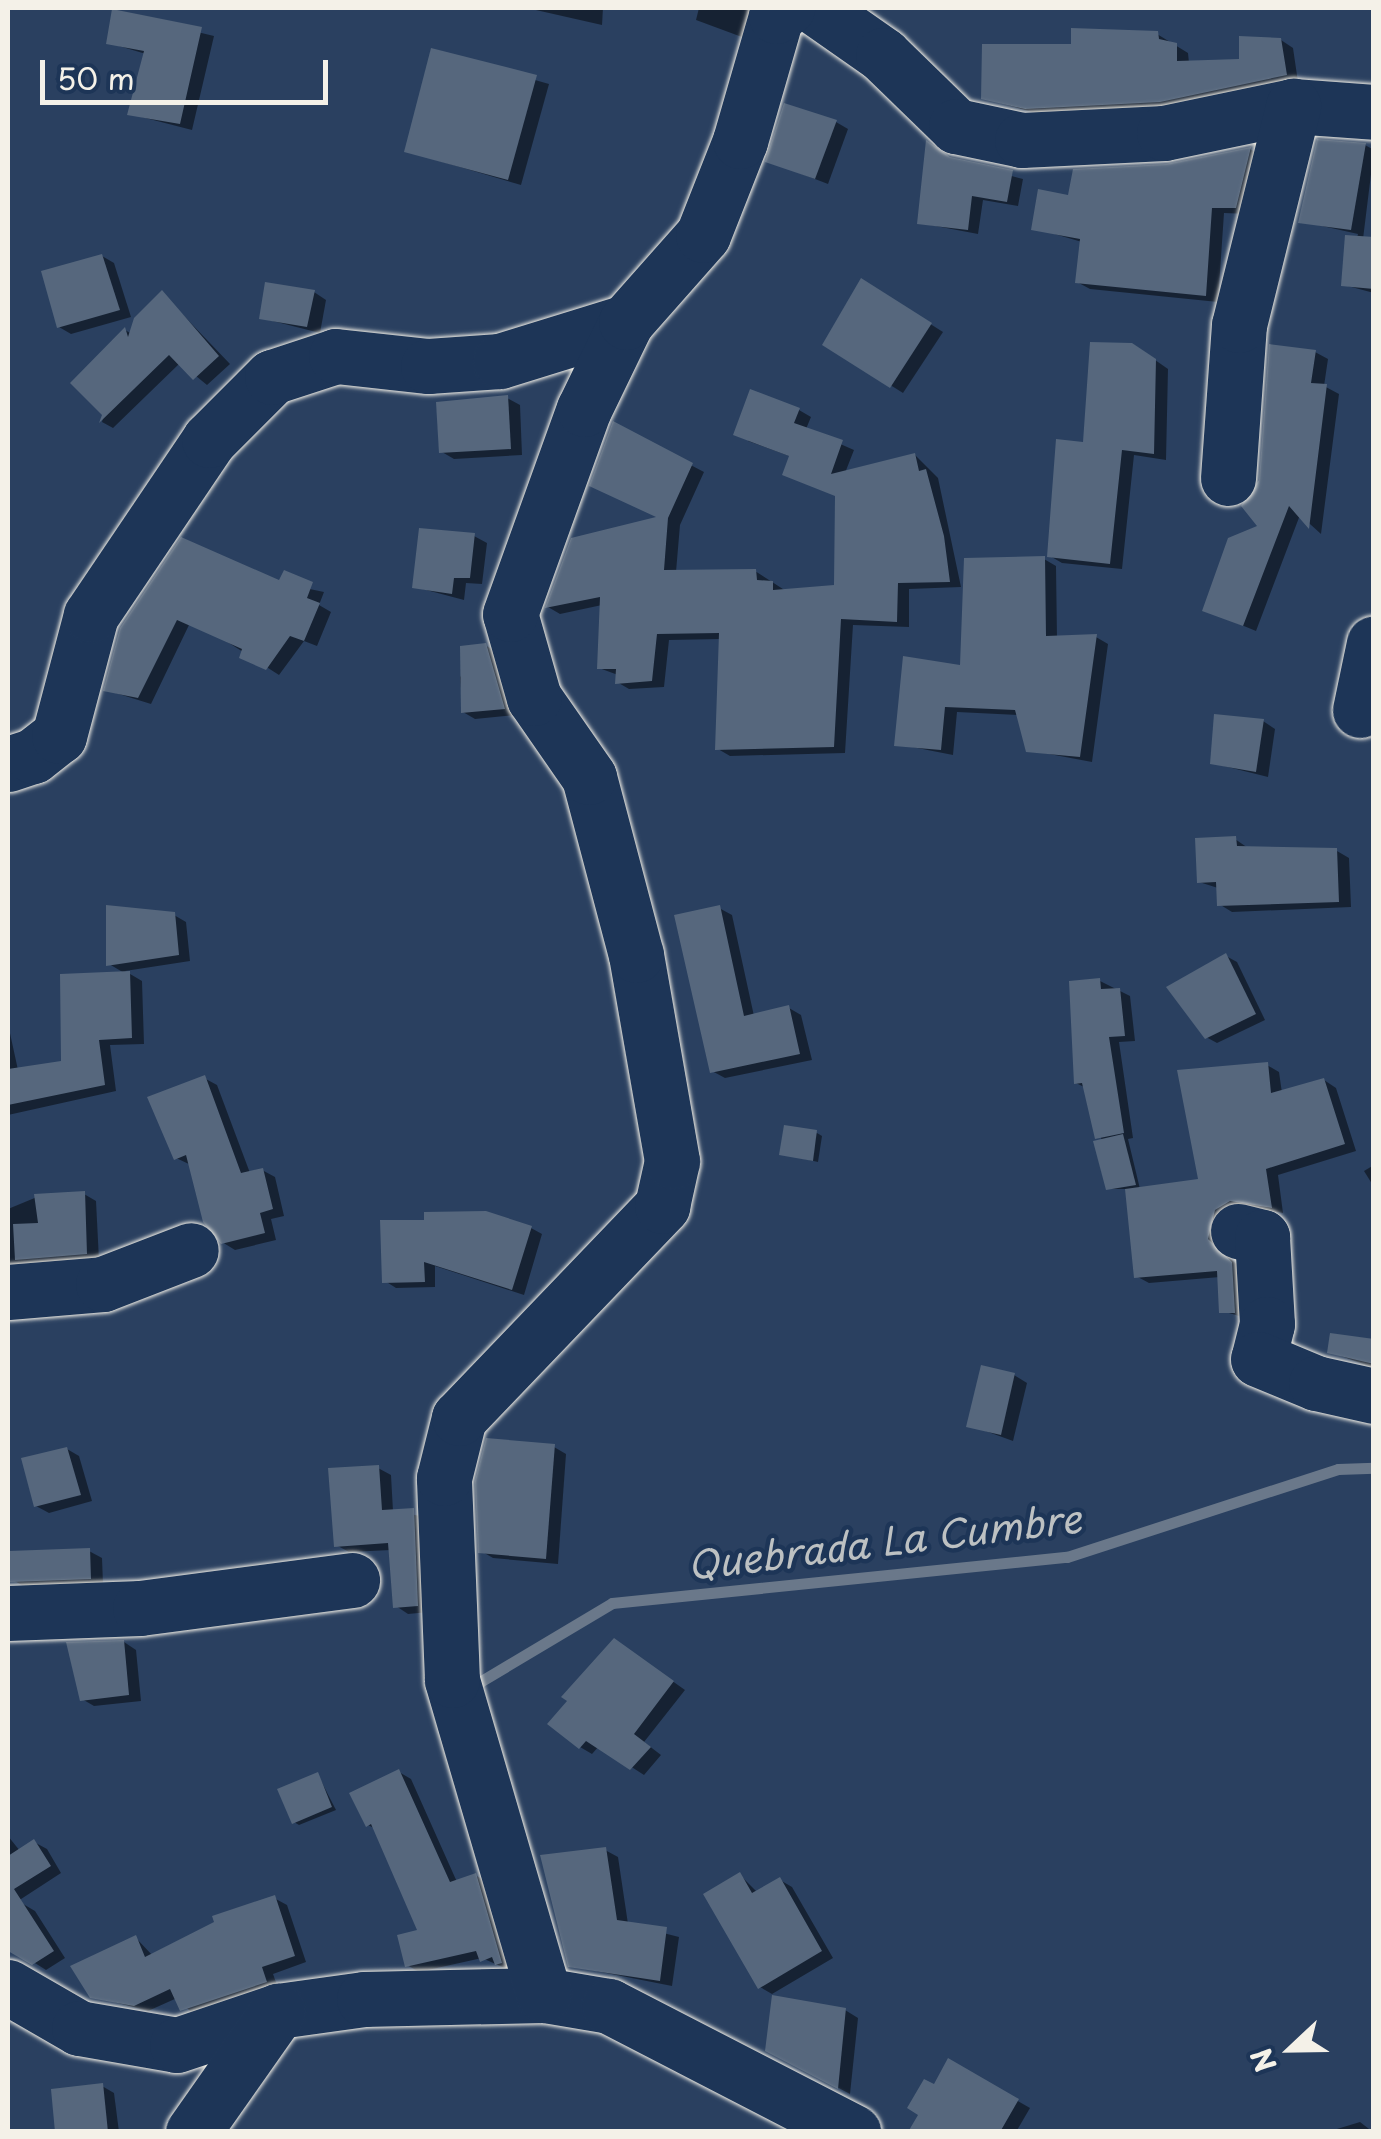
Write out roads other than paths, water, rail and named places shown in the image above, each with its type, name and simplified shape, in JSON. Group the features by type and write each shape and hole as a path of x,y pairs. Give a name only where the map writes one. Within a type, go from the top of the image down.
{"street":[{"path":"544,1995 452,1680 444,1478 458,1418 662,1206 672,1161 636,956 588,776 534,698 510,614 584,408 626,322 702,235 740,141 776,16 787,8"},
{"path":"816,8 882,54 956,126 1022,140 1164,132 1293,106 1374,112"},
{"path":"1228,478 1239,326 1293,106"},
{"path":"8,764 32,756 59,736 91,615 209,440 272,377 336,356 428,366 500,360 626,322"},
{"path":"1360,710 1374,643"},
{"path":"1238,1231 1262,1237 1267,1324 1260,1335 1258,1359 1316,1384 1374,1396"},
{"path":"8,1292 104,1284 191,1250"},
{"path":"8,1613 140,1608 352,1580"},
{"path":"8,1986 80,2028 177,2045 278,2011 364,1999 544,1995 609,2006 853,2132"},
{"path":"193,2132 278,2011"}],"waterway":[{"name":"Quebrada La Cumbre","path":"473,1686 612,1603 1067,1557 1338,1469 1374,1468"}]}
